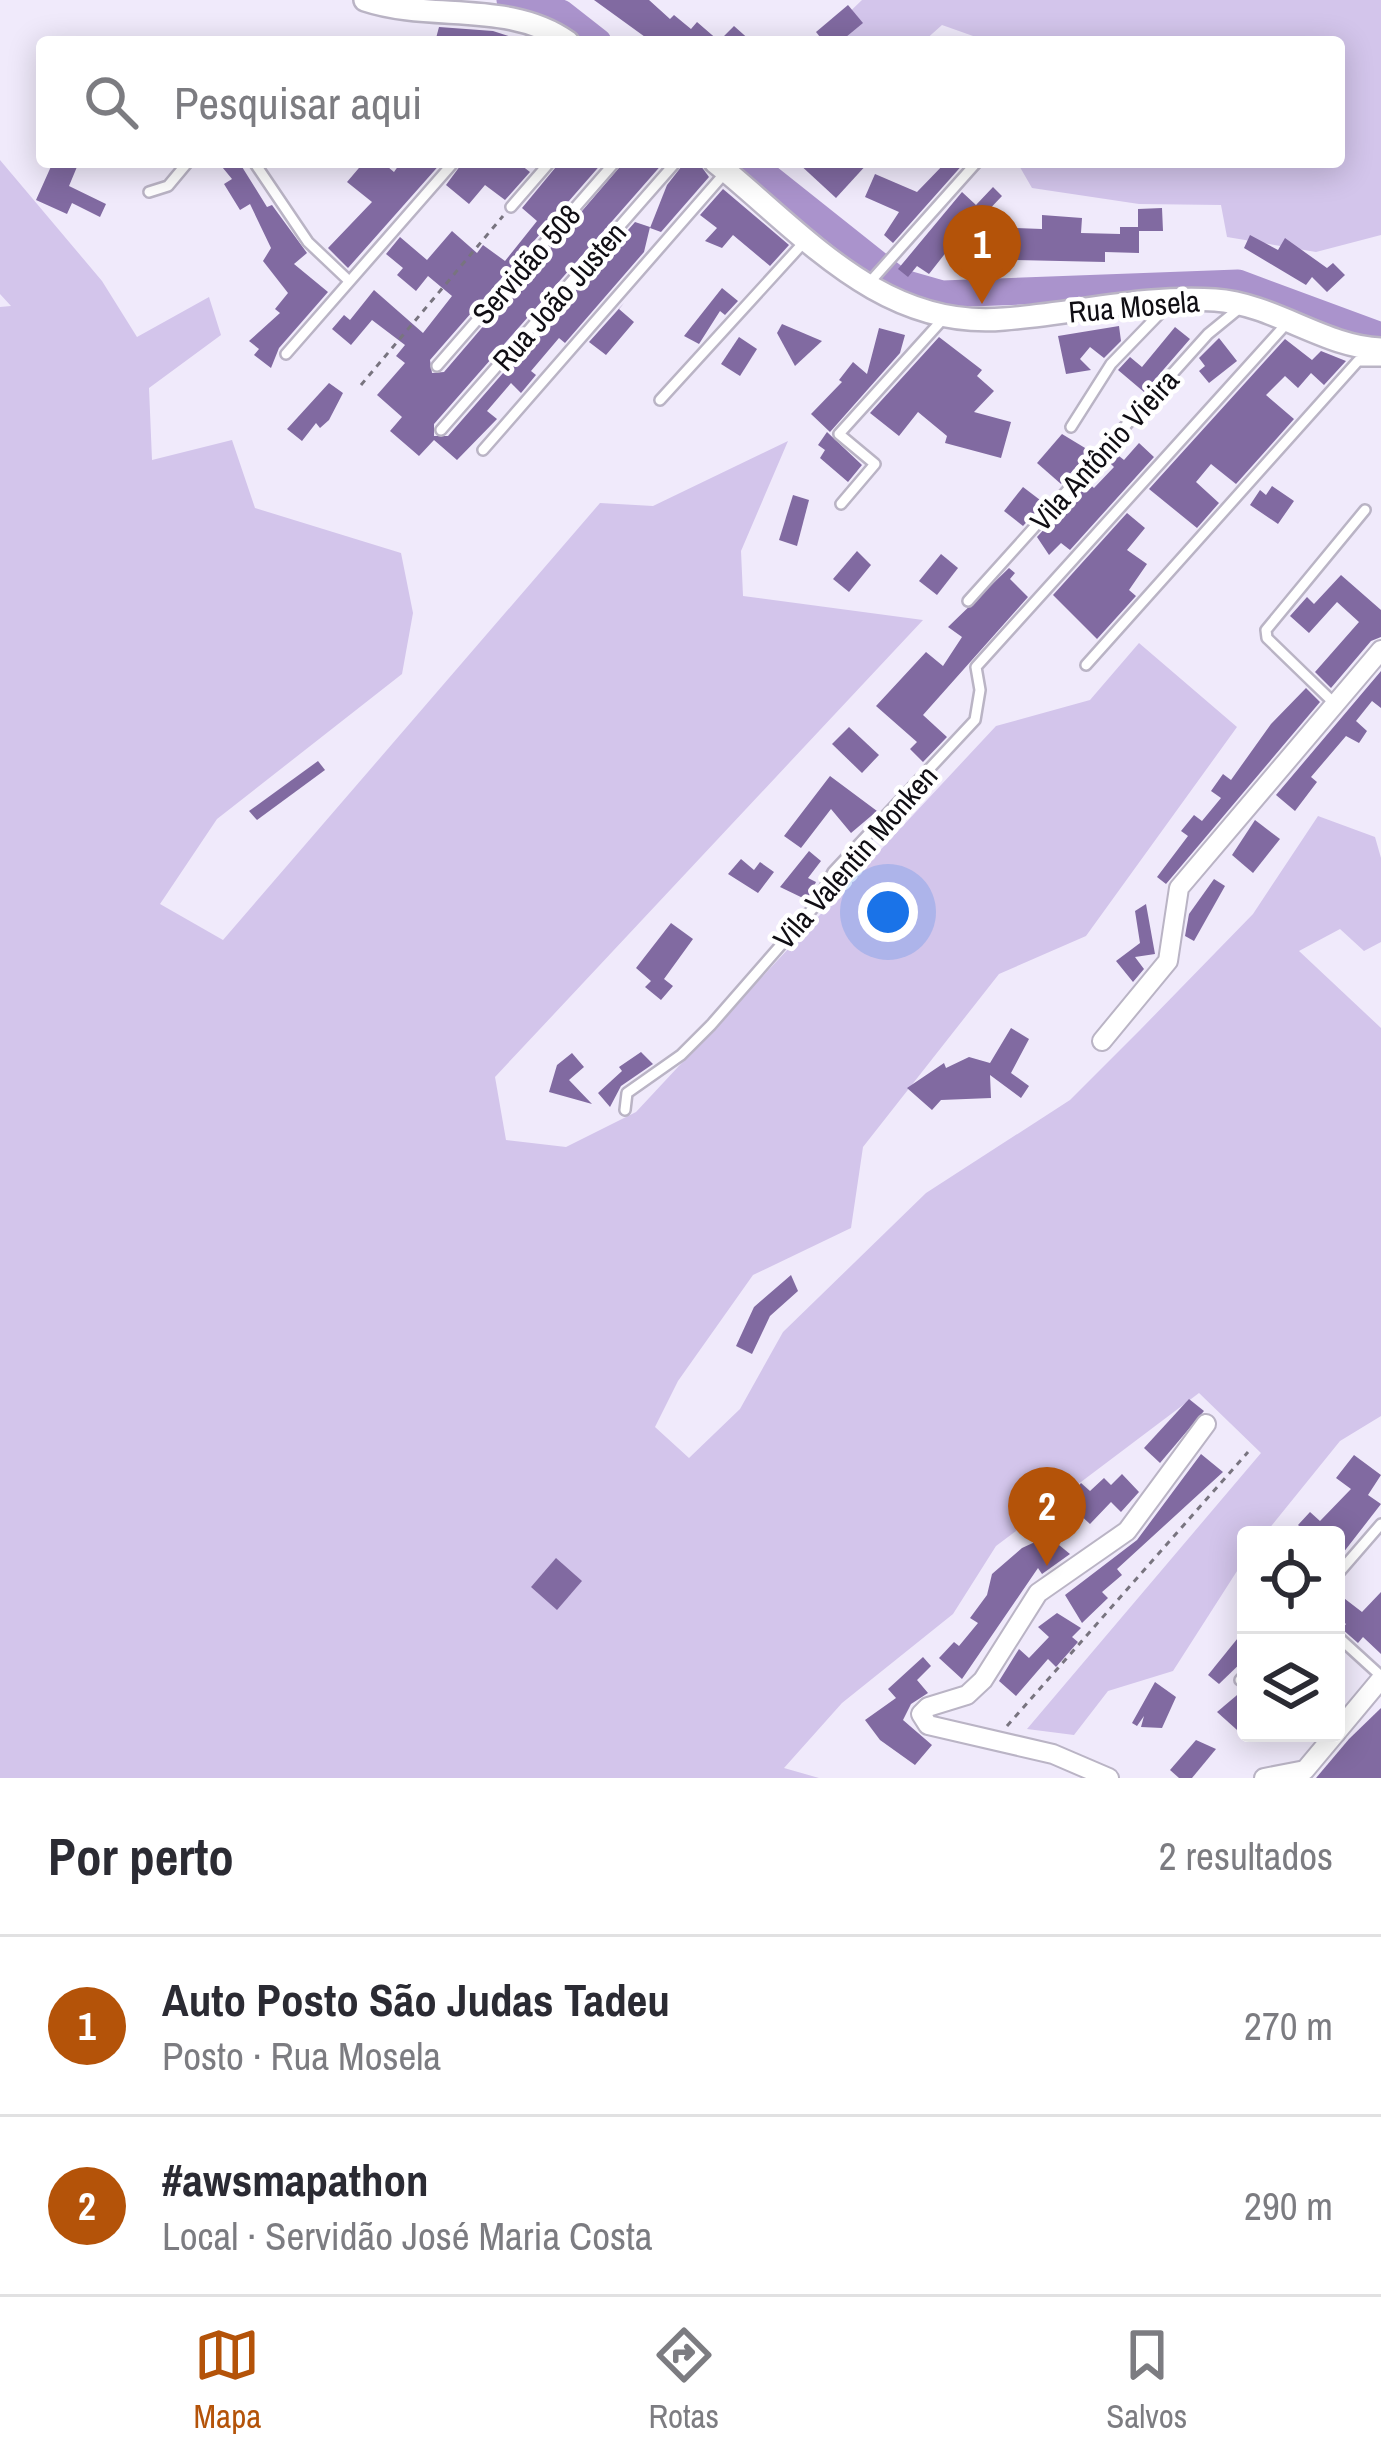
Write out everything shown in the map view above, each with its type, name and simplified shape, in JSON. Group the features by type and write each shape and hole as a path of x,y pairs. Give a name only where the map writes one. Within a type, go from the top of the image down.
{"street":[{"path":"365,0 398,11 497,13 553,36"},
{"name":"Rua Mosela","path":"722,168 865,288 943,319 1001,320 1173,300 1245,303 1291,317 1358,348 1381,349"},
{"path":"1102,1042 1168,961 1179,888 1381,650"},
{"path":"1109,1778 1065,1757 928,1725 921,1714 928,1707 967,1695 982,1681 1038,1592 1127,1531 1206,1424"},
{"path":"1345,1722 1381,1678"},
{"path":"1264,1778 1304,1770 1328,1742"}],"lane":[{"path":"148,192 168,186 183,168"},
{"path":"258,168 308,242 347,279"},
{"path":"286,354 449,168"},
{"path":"511,207 545,168"},
{"name":"Servidão 508","path":"437,367 610,168"},
{"name":"Rua João Justen","path":"442,430 671,168"},
{"path":"483,450 720,168"},
{"path":"865,288 972,168"},
{"path":"660,400 808,238"},
{"path":"1071,427 1111,364 1173,300"},
{"name":"Vila Antônio Vieira","path":"968,602 1208,334 1245,303"},
{"name":"Vila Valentin Monken","path":"625,1110 627,1093 681,1055 711,1025 814,906 833,872 975,720 980,690 976,667 1291,317"},
{"path":"841,504 875,464 839,434 943,319"},
{"path":"1086,665 1358,361 1381,362"},
{"path":"1334,703 1267,638 1266,630 1365,510"},
{"path":"1345,1566 1381,1524"},
{"path":"1345,1644 1381,1678"}],"path":[{"path":"361,385 511,207"},
{"path":"994,1741 1248,1451"}],"shaded area":[{"path":"862,0 1381,0 1381,235 1316,252 1227,237 1221,205 1139,204 1032,188 1020,168 1345,168 1345,36 973,36 942,25 930,36 846,36 837,24"},
{"path":"0,160 102,281 137,337 209,297 221,335 149,388 152,460 232,440 255,508 401,553 413,613 402,674 217,819 160,904 223,940 600,503 653,506 788,441 741,551 743,596 923,620 495,1077 506,1140 566,1147 636,1112 996,726 1090,700 1139,643 1237,727 1086,936 999,974 863,1147 851,1228 753,1275 678,1381 655,1427 689,1458 740,1409 783,1332 926,1193 1070,1100 1141,1029 1253,914 1318,816 1375,837 1381,858 1381,942 1364,951 1340,929 1299,951 1381,1028 1381,1416 1340,1441 1271,1526 1237,1526 1237,1571 1173,1671 1108,1691 1074,1735 1027,1729 1261,1453 1199,1393 996,1546 953,1614 842,1703 784,1768 819,1778 0,1778 0,307 11,306 0,294"}],"building":[{"path":"594,0 649,0 670,19 674,15 691,29 697,22 713,36 644,36"},
{"path":"848,5 863,23 847,36 816,32"},
{"path":"734,26 745,36 724,36"},
{"path":"439,27 508,36 437,36"},
{"path":"50,168 76,168 69,186 106,204 100,217 72,203 67,214 36,200"},
{"path":"223,168 243,168 267,207 272,205 307,253 294,264 328,292 279,348 271,368 254,355 259,349 249,341 280,313 275,309 288,293 263,261 271,248 250,204 240,210 224,184 232,179"},
{"path":"359,168 394,172 397,168 437,168 348,268 328,248 372,202 347,182"},
{"path":"459,168 525,168 530,172 505,200 485,185 469,204 446,185"},
{"path":"555,168 598,168 430,360 432,373 444,372 619,168 659,168 434,424 434,436 448,436 635,222 650,227 644,252 565,343 559,338 531,371 536,375 521,393 511,383 487,411 497,419 457,460 434,440 419,456 390,431 402,417 377,395 405,363 396,356 405,345 372,320 351,345 332,329 344,315 350,320 374,290 423,333 452,296 428,276 416,291 397,275 403,268 386,254 400,237 427,260 452,231 477,253 483,245 505,261 537,221 522,208"},
{"path":"680,168 702,168 709,177 661,232 650,228 667,185"},
{"path":"804,168 864,168 836,198"},
{"path":"940,168 960,168 893,243 884,235 899,212 865,197 875,174 917,192"},
{"path":"993,187 1002,196 983,216 1009,230 997,253 972,240 960,254 951,246 929,274 917,266 908,277 898,269 962,192 976,205"},
{"path":"723,189 789,245 770,266 733,235 722,248 705,241 717,228 700,215"},
{"path":"1162,208 1163,231 1139,231 1139,253 1105,252 1105,262 1015,260 1016,228 1042,229 1042,215 1082,218 1081,233 1120,234 1120,227 1138,227 1138,209"},
{"path":"1250,235 1278,250 1285,238 1327,268 1333,263 1345,275 1327,292 1312,277 1306,285 1244,248"},
{"path":"722,288 738,301 725,315 720,311 699,344 684,336"},
{"path":"624,303 619,309 634,322 606,355 589,342"},
{"path":"782,324 822,341 795,366 777,333"},
{"path":"1119,326 1121,341 1104,358 1090,347 1080,359 1091,370 1066,374 1058,336"},
{"path":"1175,327 1190,339 1144,392 1118,370 1130,357 1142,367"},
{"path":"879,328 905,335 900,353 830,432 811,414 842,382 853,362 867,374"},
{"path":"739,337 757,349 740,376 721,364"},
{"path":"939,337 982,370 977,376 994,391 974,412 1011,422 1001,458 945,443 947,436 918,412 899,436 870,413"},
{"path":"1219,338 1237,361 1209,383 1199,371 1205,366 1199,358"},
{"path":"1285,339 1312,360 1321,351 1346,361 1324,385 1311,373 1298,388 1285,376 1266,395 1294,419 1236,484 1211,464 1196,482 1219,503 1197,528 1149,489"},
{"path":"329,383 343,393 329,420 320,428 316,423 302,441 287,429"},
{"path":"827,432 862,465 848,482 820,458 825,450 818,445"},
{"path":"1062,434 1090,451 1061,484 1037,463"},
{"path":"1139,443 1154,457 1070,550 1061,543 1049,555 1037,537 1087,482 1094,488 1114,467 1107,460 1114,452 1124,460"},
{"path":"1272,486 1294,501 1278,524 1250,505 1260,490 1266,495"},
{"path":"1023,487 1044,503 1023,526 1004,511"},
{"path":"793,495 809,500 797,546 779,540"},
{"path":"1127,513 1145,528 1127,550 1147,564 1129,590 1136,596 1097,639 1053,595"},
{"path":"857,551 871,565 849,592 833,579"},
{"path":"941,554 958,568 937,595 919,581"},
{"path":"1009,568 1015,573 1010,579 1028,597 923,715 947,737 923,762 910,749 917,742 876,706 926,652 943,666 962,637 948,627"},
{"path":"1341,575 1381,610 1381,637 1371,641 1331,688 1315,672 1359,622 1337,602 1309,633 1290,616 1307,597 1314,604"},
{"path":"1381,671 1381,708 1372,701 1356,721 1367,731 1359,743 1346,736 1311,777 1317,782 1295,811 1276,795"},
{"path":"1306,688 1320,702 1166,884 1157,877 1188,836 1181,831 1194,815 1202,821 1221,798 1211,791 1223,774 1231,780 1271,724"},
{"path":"849,727 879,755 862,773 832,744"},
{"path":"318,761 325,770 257,820 249,811"},
{"path":"830,776 877,811 851,833 831,809 801,848 784,836"},
{"path":"1255,820 1280,839 1253,873 1232,855"},
{"path":"809,851 821,861 808,878 816,882 807,900 780,887"},
{"path":"741,859 754,870 760,862 774,872 758,893 728,874"},
{"path":"1214,879 1225,886 1194,941 1185,936 1189,914"},
{"path":"1146,904 1155,954 1135,957 1144,969 1133,982 1116,961 1140,943 1135,911"},
{"path":"671,923 693,939 664,979 673,986 661,1000 645,987 651,981 636,968"},
{"path":"1011,1028 1029,1039 1011,1073 1029,1086 1021,1098 990,1075 991,1098 941,1100 932,1110 907,1088 944,1063 946,1068 969,1057 990,1063"},
{"path":"641,1052 653,1064 621,1086 610,1107 598,1093 622,1071 619,1067"},
{"path":"572,1053 584,1067 569,1080 592,1104 549,1092 557,1065"},
{"path":"791,1275 798,1291 770,1316 752,1354 736,1346 754,1307"},
{"path":"1189,1399 1204,1411 1160,1463 1144,1448"},
{"path":"1201,1454 1223,1472 1117,1569 1122,1575 1102,1592 1108,1598 1082,1623 1065,1595 1137,1540"},
{"path":"1354,1455 1381,1475 1368,1495 1381,1504 1345,1550 1345,1526 1298,1525 1310,1512 1320,1521 1351,1489 1336,1478"},
{"path":"1122,1474 1139,1492 1121,1512 1111,1502 1090,1524 1065,1501 1081,1483 1090,1491 1104,1478 1111,1485"},
{"path":"1048,1536 1070,1554 1042,1574 1038,1568 962,1679 939,1658 954,1642 959,1646 978,1623 970,1618 987,1595 992,1574 1022,1548"},
{"path":"556,1558 582,1581 557,1610 531,1587"},
{"path":"1381,1592 1381,1654 1363,1637 1358,1643 1345,1632 1345,1599 1362,1612"},
{"path":"1057,1613 1081,1628 1072,1637 1078,1642 1056,1667 1048,1659 1016,1696 999,1681 1019,1649 1029,1658 1049,1637 1038,1627"},
{"path":"1237,1639 1237,1667 1219,1684 1208,1675"},
{"path":"923,1657 931,1666 917,1680 928,1693 911,1704 903,1720 932,1745 915,1765 880,1740 865,1720 896,1698 888,1689"},
{"path":"1155,1682 1176,1697 1162,1728 1141,1727 1144,1716 1137,1726 1132,1723"},
{"path":"1237,1695 1237,1730 1217,1712"},
{"path":"1381,1708 1381,1778 1316,1778 1349,1739"},
{"path":"1196,1740 1216,1749 1192,1778 1179,1778 1170,1770"}],"waterway":[{"path":"510,0 561,13 590,36"},
{"path":"757,168 900,282 942,294 1238,283 1381,336"}],"place":[{"name":"Auto Posto São Judas Tadeu","path":"982,304"},
{"name":"#awsmapathon","path":"1047,1566"}]}
